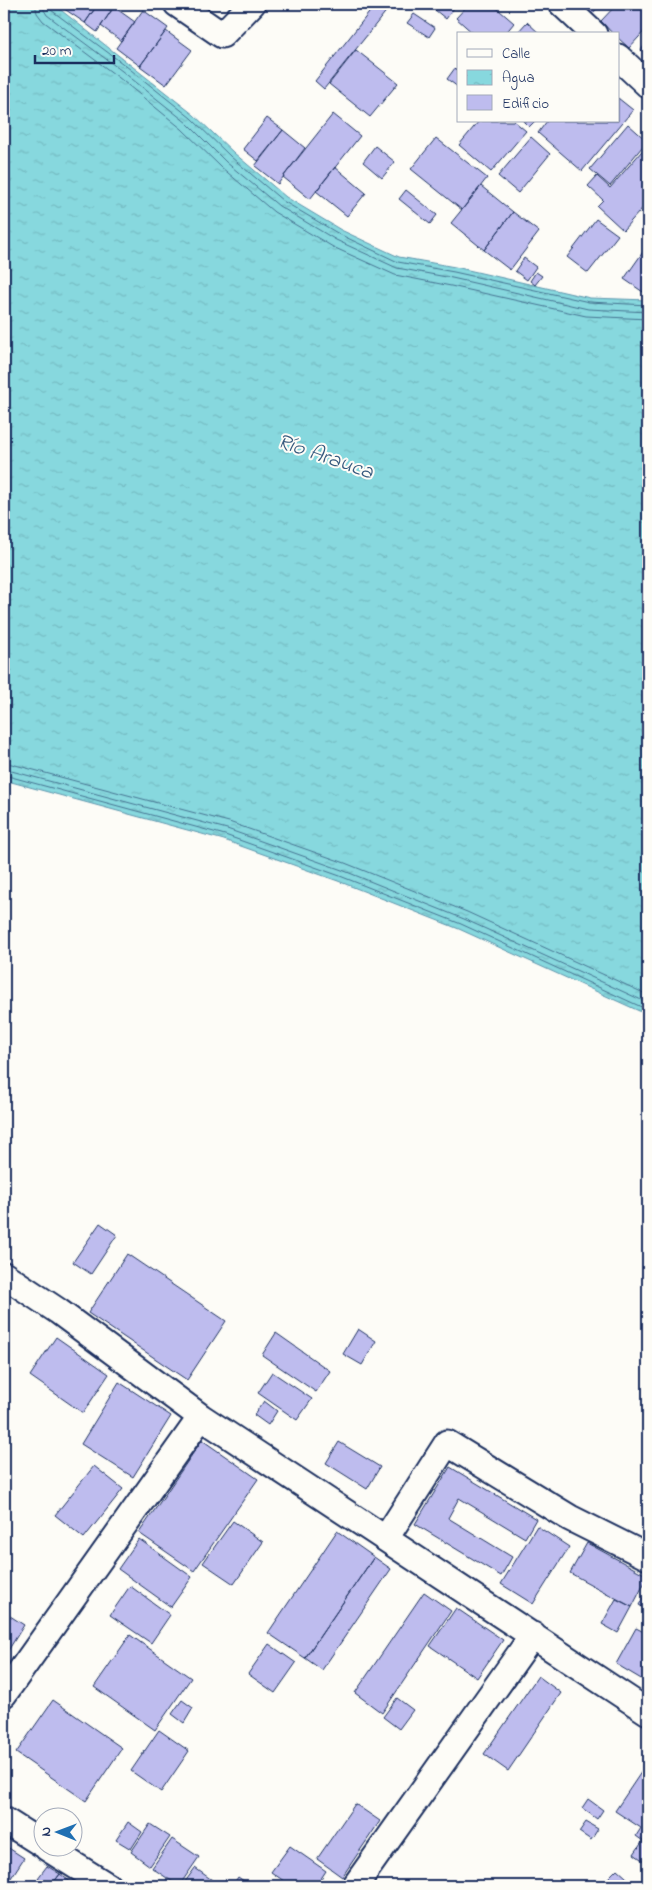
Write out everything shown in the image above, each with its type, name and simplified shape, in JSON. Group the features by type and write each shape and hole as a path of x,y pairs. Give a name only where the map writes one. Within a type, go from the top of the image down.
{"street":[{"path":"177,4 222,35 252,4"},
{"path":"562,4 592,32"},
{"path":"620,59 648,85"},
{"path":"4,1275 58,1310 201,1417 648,1712"},
{"path":"4,1694 201,1417"},
{"path":"386,1538 447,1442 570,1518 648,1557"},
{"path":"356,1886 533,1635"},
{"path":"4,1820 32,1838"},
{"path":"63,1858 108,1886"}],"water":[{"name":"Río Arauca","path":"4,4 51,4 62,11 194,115 234,153 286,197 341,230 399,257 455,267 590,298 648,300 648,1015 459,929 338,881 224,840 4,780"}],"building":[{"path":"59,4 71,4 66,10"},
{"path":"71,4 98,4 85,23 66,10"},
{"path":"98,4 111,11 97,32 85,23"},
{"path":"376,4 392,4 324,89 315,81"},
{"path":"440,4 457,4 446,19 435,10"},
{"path":"469,4 492,4 514,23 507,32 472,32 456,18"},
{"path":"581,4 601,4 592,14"},
{"path":"617,4 643,4 648,9 648,27 629,48 620,40 620,32 611,32 601,21"},
{"path":"114,7 135,22 121,41 101,26"},
{"path":"143,10 168,28 140,66 116,48"},
{"path":"414,14 435,28 429,37 407,23"},
{"path":"527,22 538,32 518,32"},
{"path":"166,31 192,50 166,85 140,66"},
{"path":"648,41 648,57 641,50"},
{"path":"356,50 398,83 370,117 329,84"},
{"path":"455,68 457,70 457,86 447,79"},
{"path":"620,100 633,110 582,171 538,133 546,122 620,122"},
{"path":"333,114 360,136 310,199 283,177"},
{"path":"267,118 283,130 258,161 243,149"},
{"path":"478,122 515,122 526,131 491,172 459,145"},
{"path":"524,122 534,122 529,127"},
{"path":"628,124 647,141 610,186 590,169"},
{"path":"283,130 305,148 278,184 255,166"},
{"path":"531,137 550,154 518,193 498,176"},
{"path":"436,138 487,178 462,210 411,169"},
{"path":"648,144 648,202 623,230 597,206 603,200 588,186 597,176 610,188"},
{"path":"375,146 395,162 382,178 363,162"},
{"path":"335,167 366,193 347,216 316,191"},
{"path":"481,186 513,212 484,250 451,223"},
{"path":"406,190 437,215 430,224 399,199"},
{"path":"513,212 539,232 510,270 484,250"},
{"path":"596,219 618,235 588,273 567,257"},
{"path":"643,252 648,256 648,285 643,292 624,279"},
{"path":"524,258 536,267 527,280 515,271"},
{"path":"536,272 542,276 535,285 530,281"},
{"path":"100,1223 117,1235 91,1274 73,1262"},
{"path":"127,1254 226,1321 187,1380 88,1313"},
{"path":"358,1329 376,1341 362,1365 343,1354"},
{"path":"276,1333 330,1371 316,1392 262,1355"},
{"path":"56,1337 109,1374 83,1413 30,1376"},
{"path":"272,1372 312,1399 297,1420 258,1393"},
{"path":"119,1382 171,1416 133,1477 81,1444"},
{"path":"264,1401 277,1411 268,1425 254,1415"},
{"path":"202,1440 258,1479 194,1571 139,1533"},
{"path":"339,1442 380,1467 367,1489 326,1463"},
{"path":"94,1466 123,1489 84,1538 55,1515"},
{"path":"450,1467 536,1519 525,1538 459,1498 448,1518 512,1557 501,1576 415,1524"},
{"path":"233,1521 263,1542 234,1584 203,1563"},
{"path":"537,1526 569,1547 533,1604 501,1584"},
{"path":"337,1531 374,1557 305,1658 268,1633"},
{"path":"139,1539 192,1577 171,1607 118,1569"},
{"path":"587,1543 648,1576 632,1607 570,1573"},
{"path":"374,1557 391,1569 322,1670 305,1658"},
{"path":"130,1586 170,1615 151,1643 110,1615"},
{"path":"648,1589 648,1610 639,1605"},
{"path":"424,1592 451,1611 382,1713 355,1693"},
{"path":"616,1599 632,1607 618,1633 602,1624"},
{"path":"456,1608 503,1640 477,1678 430,1646"},
{"path":"4,1612 24,1625 4,1657"},
{"path":"636,1628 648,1634 648,1683 616,1664"},
{"path":"130,1635 191,1678 155,1730 94,1687"},
{"path":"269,1644 296,1663 275,1693 248,1674"},
{"path":"538,1676 561,1693 508,1771 484,1754"},
{"path":"397,1698 413,1710 399,1729 383,1717"},
{"path":"53,1700 122,1748 86,1801 16,1753"},
{"path":"182,1700 193,1708 184,1723 172,1714"},
{"path":"159,1730 189,1751 161,1792 131,1771"},
{"path":"648,1762 648,1864 634,1854 643,1841 636,1836 641,1828 615,1811"},
{"path":"588,1799 603,1810 597,1819 582,1808"},
{"path":"355,1804 380,1821 342,1877 317,1859"},
{"path":"128,1822 142,1832 131,1849 116,1840"},
{"path":"586,1822 598,1829 591,1840 579,1832"},
{"path":"150,1824 170,1837 150,1866 131,1852"},
{"path":"172,1839 199,1857 179,1886 152,1868"},
{"path":"4,1845 24,1858 9,1881 4,1878"},
{"path":"290,1846 326,1871 316,1886 291,1886 271,1872"},
{"path":"47,1866 60,1874 51,1886 38,1878"},
{"path":"195,1868 212,1880 208,1886 182,1886"},
{"path":"617,1869 636,1886 600,1886"},
{"path":"60,1874 76,1886 51,1886"},
{"path":"238,1877 251,1886 232,1886"}]}
